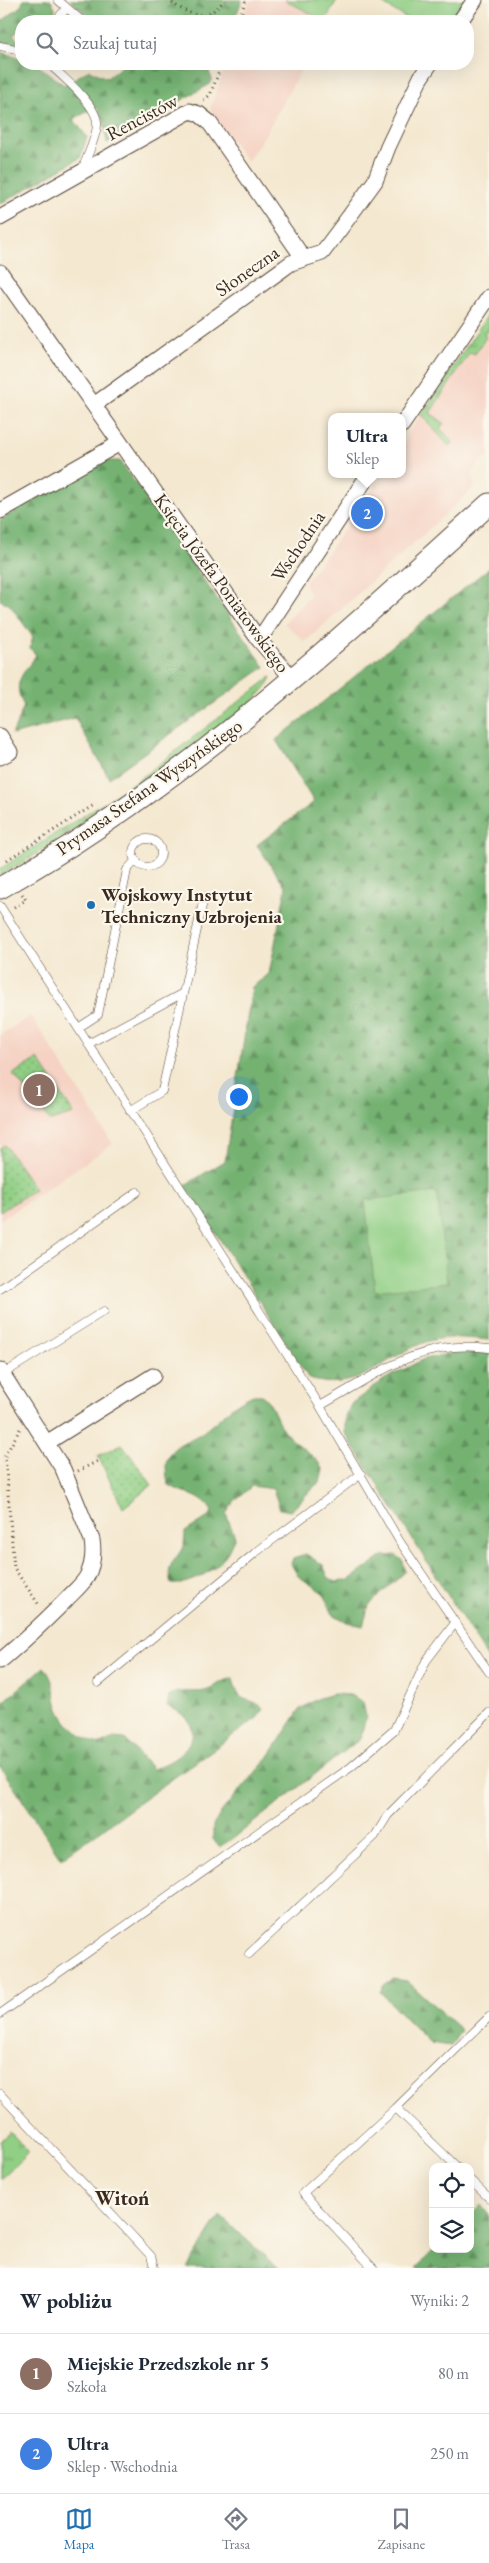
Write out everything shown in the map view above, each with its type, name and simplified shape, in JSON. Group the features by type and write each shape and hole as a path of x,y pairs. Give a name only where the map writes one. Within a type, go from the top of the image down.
{"main road":[{"name":"Księcia Józefa Poniatowskiego","path":"292,679 489,504"},
{"name":"Prymasa Stefana Wyszyńskiego","path":"9,888 159,784 292,679"}],"street":[{"path":"465,15 476,0"},
{"name":"Słoneczna","path":"94,405 280,271 304,258 322,253 374,181 388,146 426,70"},
{"name":"Rencistów","path":"0,218 190,111 199,114 209,122 304,258"},
{"name":"Księcia Józefa Poniatowskiego","path":"0,272 259,640 292,679"},
{"path":"406,420 489,297"},
{"path":"0,511 120,443"},
{"name":"Wschodnia","path":"259,640 367,478"},
{"path":"0,736 5,754"},
{"path":"0,1661 48,1618 86,1578 93,1558 92,1540 66,1477 48,1442 2,1372"},
{"path":"48,1442 153,1376"}],"lane":[{"path":"58,0 75,15"},
{"path":"61,15 67,8"},
{"path":"0,46 15,49"},
{"path":"56,70 68,81 95,113 97,125 80,173"},
{"path":"78,1028 98,1015 127,870 136,860"},
{"path":"130,1111 162,1091 204,897"},
{"path":"2,909 320,1406 400,1542 489,1672"},
{"path":"88,1044 183,993"},
{"path":"0,1289 137,1192"},
{"path":"2,1372 104,1311"},
{"path":"320,1406 404,1360 426,1351 451,1345 489,1348"},
{"path":"98,1683 255,1553 361,1474"},
{"path":"0,2014 351,1767 394,1730 426,1662 455,1623"},
{"path":"249,1954 375,1836 388,1815 489,1713"},
{"path":"373,2268 302,2193 396,2108 489,2017"},
{"path":"0,2094 151,2256 154,2268"},
{"path":"396,2108 453,2163"},
{"path":"474,2184 489,2198"}],"path":[{"path":"168,0 183,11 194,15"},
{"path":"200,15 217,10 224,0"},
{"path":"240,15 246,0"},
{"path":"200,103 210,95 220,70"},
{"path":"4,862 97,804"},
{"path":"2,909 26,900 9,888"},
{"path":"29,1414 2,1457 14,1568 48,1618"},
{"path":"66,1477 100,1460"}],"shaded area":[{"path":"250,0 285,0 314,15 244,15"},
{"path":"224,70 301,70 266,133 247,162 210,110"},
{"path":"489,313 489,459 485,458 473,470 474,488 305,642 284,623 310,596 305,583 381,478 406,478 406,439"},
{"path":"31,1016 113,1144 0,1220 0,1035"}],"green space":[{"path":"23,0 51,0 55,9 54,15 15,15 15,34 13,35 15,37 15,45 0,42 0,23 22,5"},
{"path":"70,0 242,0 236,15 87,15"},
{"path":"285,0 337,0 328,15 314,15"},
{"path":"377,0 465,0 454,15 401,15"},
{"path":"0,52 15,56 15,70 44,70 64,85 89,70 107,78 117,70 210,70 212,79 210,84 107,143 104,122 97,107 73,119 87,137 80,158 0,204"},
{"path":"489,313 489,330 484,336 486,337 475,354 470,352 430,413 444,423 440,428 453,442 449,446 421,415"},
{"path":"101,461 120,461 265,667 109,778 75,718 12,735 24,706 20,698 20,679 36,655 30,648 33,637 10,605 0,600 0,520"},
{"path":"489,568 489,1340 456,1338 431,1340 356,1378 342,1382 309,1379 185,1185 225,1161 252,987 269,974 286,887 257,845 314,802 276,740"},
{"path":"271,677 268,684 255,699 161,769 55,842 0,876 0,869 136,782"},
{"path":"38,1059 74,1114 50,1121 13,1074"},
{"path":"5,1145 35,1189 0,1212 0,1148"},
{"path":"437,1192 447,1283 375,1291 365,1200"},
{"path":"456,1352 489,1353 489,1660 345,1433 345,1416 352,1403 385,1379 424,1359"},
{"path":"253,1395 262,1395 266,1399 284,1431 319,1463 323,1469 320,1482 290,1511 280,1509 273,1489 252,1486 235,1500 226,1514 235,1537 222,1561 194,1580 171,1584 170,1568 182,1548 185,1532 210,1516 212,1511 202,1500 168,1484 166,1468 169,1454 177,1446 203,1432 232,1408"},
{"path":"122,1444 152,1485 123,1508 98,1456"},
{"path":"306,1554 323,1565 328,1577 336,1582 349,1580 383,1556 396,1555 403,1561 405,1572 369,1605 363,1626 347,1622 333,1614 322,1592 298,1576 291,1564 293,1558"},
{"path":"44,1667 51,1680 63,1717 73,1729 86,1739 100,1744 114,1738 125,1739 152,1769 176,1757 185,1750 191,1741 190,1723 181,1714 167,1706 169,1696 174,1693 208,1690 225,1680 233,1679 242,1697 258,1704 264,1709 257,1718 61,1859 0,1766 0,1705"},
{"path":"334,1694 350,1695 363,1702 366,1717 360,1739 235,1837 219,1847 213,1839 213,1826 222,1811 268,1758 300,1709 319,1698"},
{"path":"393,1979 407,1981 461,2030 451,2046 430,2043 380,1992 384,1985"},
{"path":"10,2132 29,2152 0,2179 0,2141"},
{"path":"481,2205 489,2214 489,2268 416,2268 431,2253 474,2253 474,2212"},
{"path":"220,2216 278,2268 187,2268"}],"place":[{"name":"Ultra","path":"367,513"},
{"name":"Wojskowy Instytut Techniczny Uzbrojenia","path":"91,905"},
{"name":"Miejskie Przedszkole nr 5","path":"39,1090"}],"district":[{"name":"Witoń","path":"122,2198"}]}
